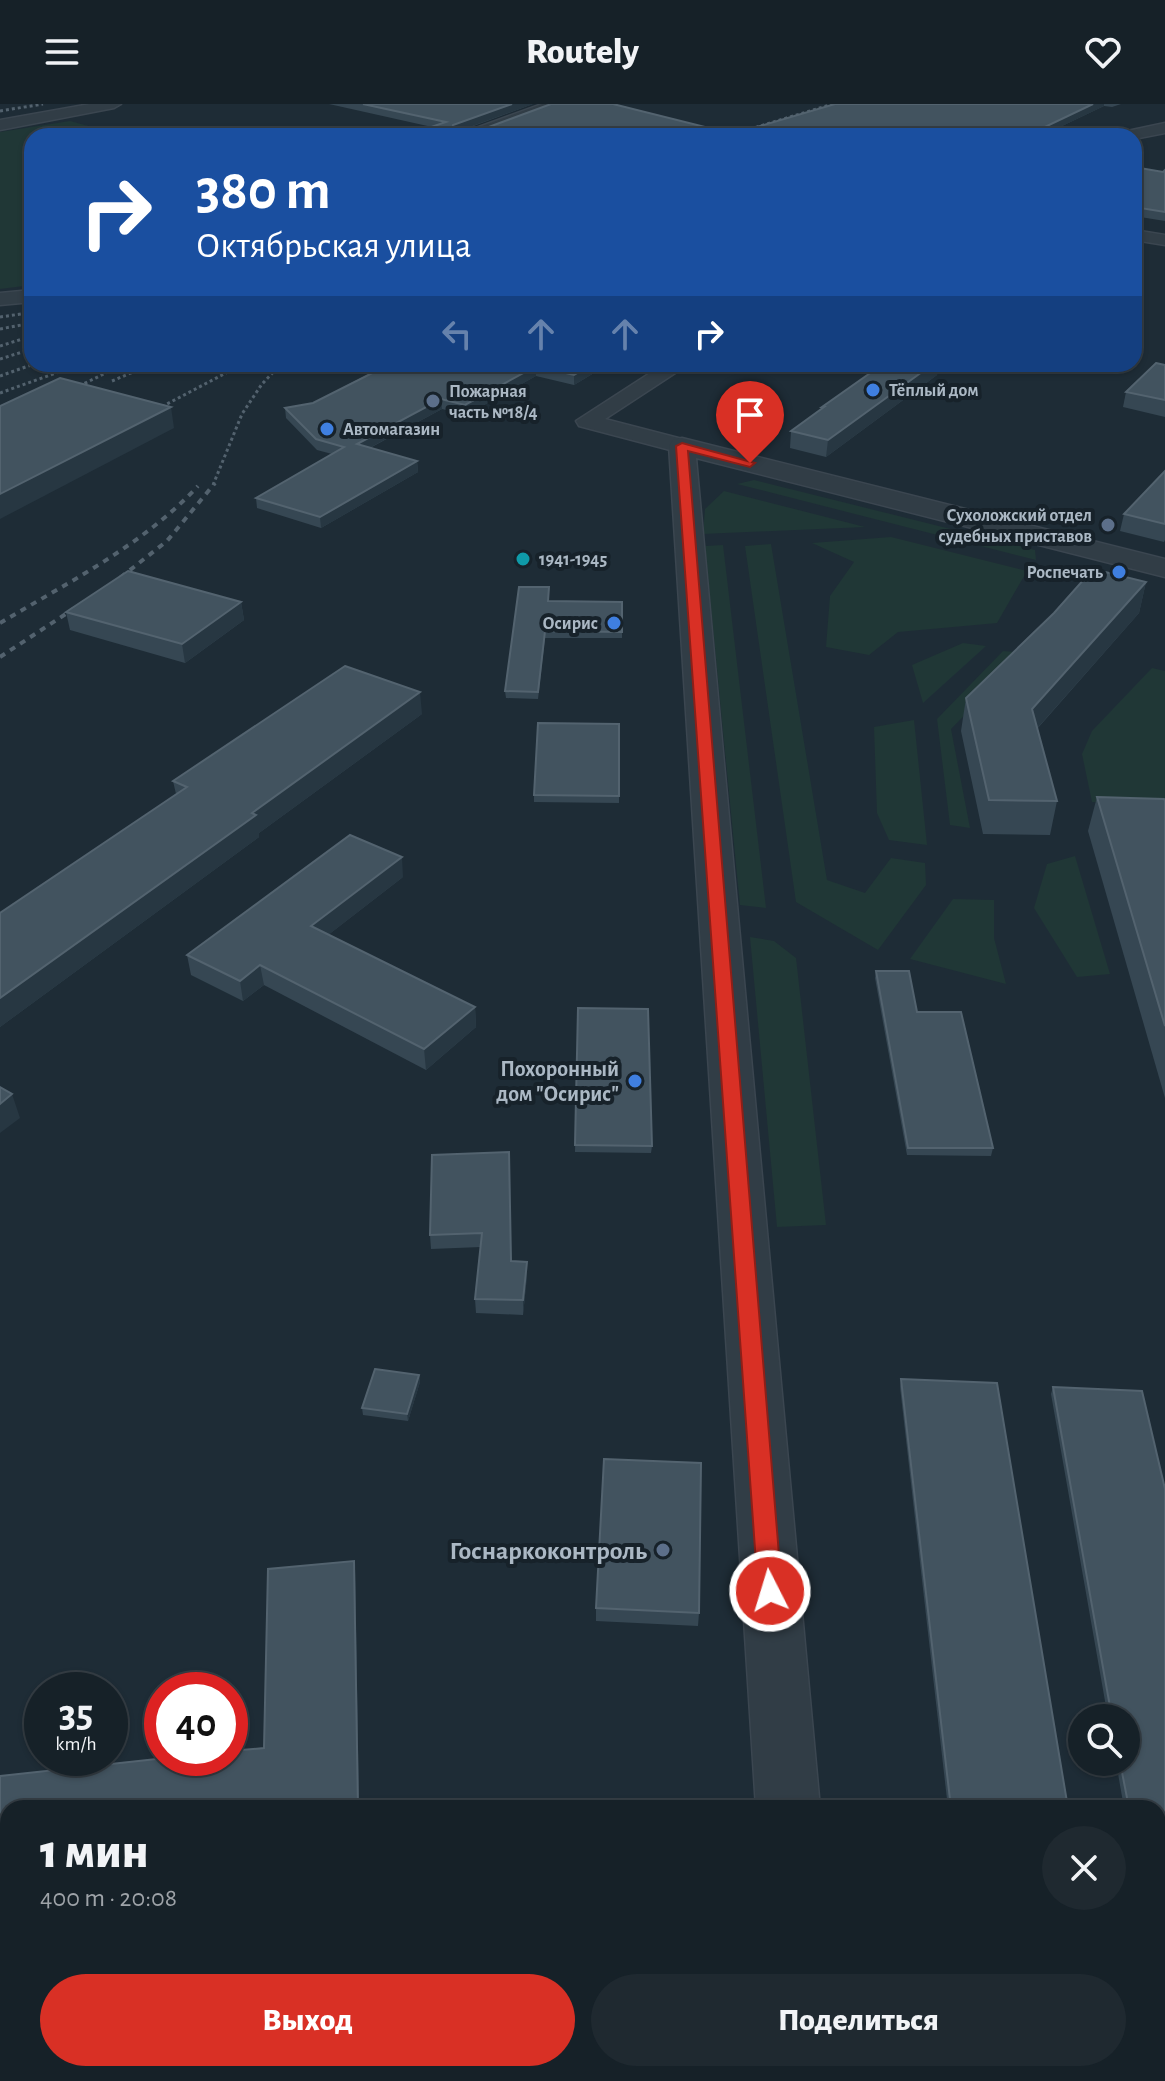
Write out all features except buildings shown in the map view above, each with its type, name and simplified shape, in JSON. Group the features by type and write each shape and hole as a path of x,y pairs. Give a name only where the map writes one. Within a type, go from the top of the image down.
{"street":[{"path":"0,125 114,104"},
{"path":"486,128 556,104"},
{"path":"1142,132 1165,128"},
{"path":"1142,236 1165,240"},
{"path":"0,299 24,297"},
{"path":"0,316 24,300"},
{"path":"666,372 587,421 1165,568"},
{"path":"682,446 787,1800"}],"green space":[{"path":"70,121 96,128 25,128"},
{"path":"24,128 24,286 0,289 0,132"},
{"path":"754,480 1035,550 1036,560 737,484"},
{"path":"724,491 865,527 703,534 705,509"},
{"path":"891,537 1027,571 997,623 898,632 869,655 826,647 830,596 854,562 812,543"},
{"path":"771,544 827,880 865,893 891,858 925,863 926,885 878,950 796,902 745,546"},
{"path":"723,545 766,908 740,905 705,546"},
{"path":"963,643 986,646 923,703 912,665"},
{"path":"1003,651 1026,653 951,729 970,828 950,825 937,719"},
{"path":"1152,668 1165,671 1165,804 1092,802 1082,754 1092,731"},
{"path":"914,720 927,845 889,840 877,813 874,727"},
{"path":"1075,856 1110,974 1077,977 1034,908 1047,864"},
{"path":"953,899 994,900 994,938 1006,984 910,959"},
{"path":"750,937 774,941 796,958 826,1225 777,1227"}],"railway":[{"path":"0,111 43,104"},
{"path":"754,128 833,104"},
{"path":"0,317 24,314"},
{"path":"0,329 24,324"},
{"path":"0,346 24,338"},
{"path":"0,359 24,352"},
{"path":"0,376 24,368"},
{"path":"0,393 59,372"},
{"path":"63,394 108,372"},
{"path":"112,381 133,372"},
{"path":"146,415 228,372"},
{"path":"213,485 242,414 273,372"},
{"path":"111,585 167,541 215,483"},
{"path":"0,623 154,527 198,486"},
{"path":"0,657 84,602"}],"place":[{"name":"Тёплый дом","path":"873,390"},
{"name":"Пожарная часть №18/4","path":"433,401"},
{"name":"Автомагазин","path":"327,429"},
{"name":"Сухоложский отдел судебных приставов","path":"1108,525"},
{"name":"1941-1945","path":"523,559"},
{"name":"Роспечать","path":"1119,572"},
{"name":"Осирис","path":"614,623"},
{"name":"Похоронный дом \"Осирис\"","path":"635,1081"},
{"name":"Госнаркоконтроль","path":"663,1550"}],"route":[{"path":"750,463 682,446 770,1591"}]}
